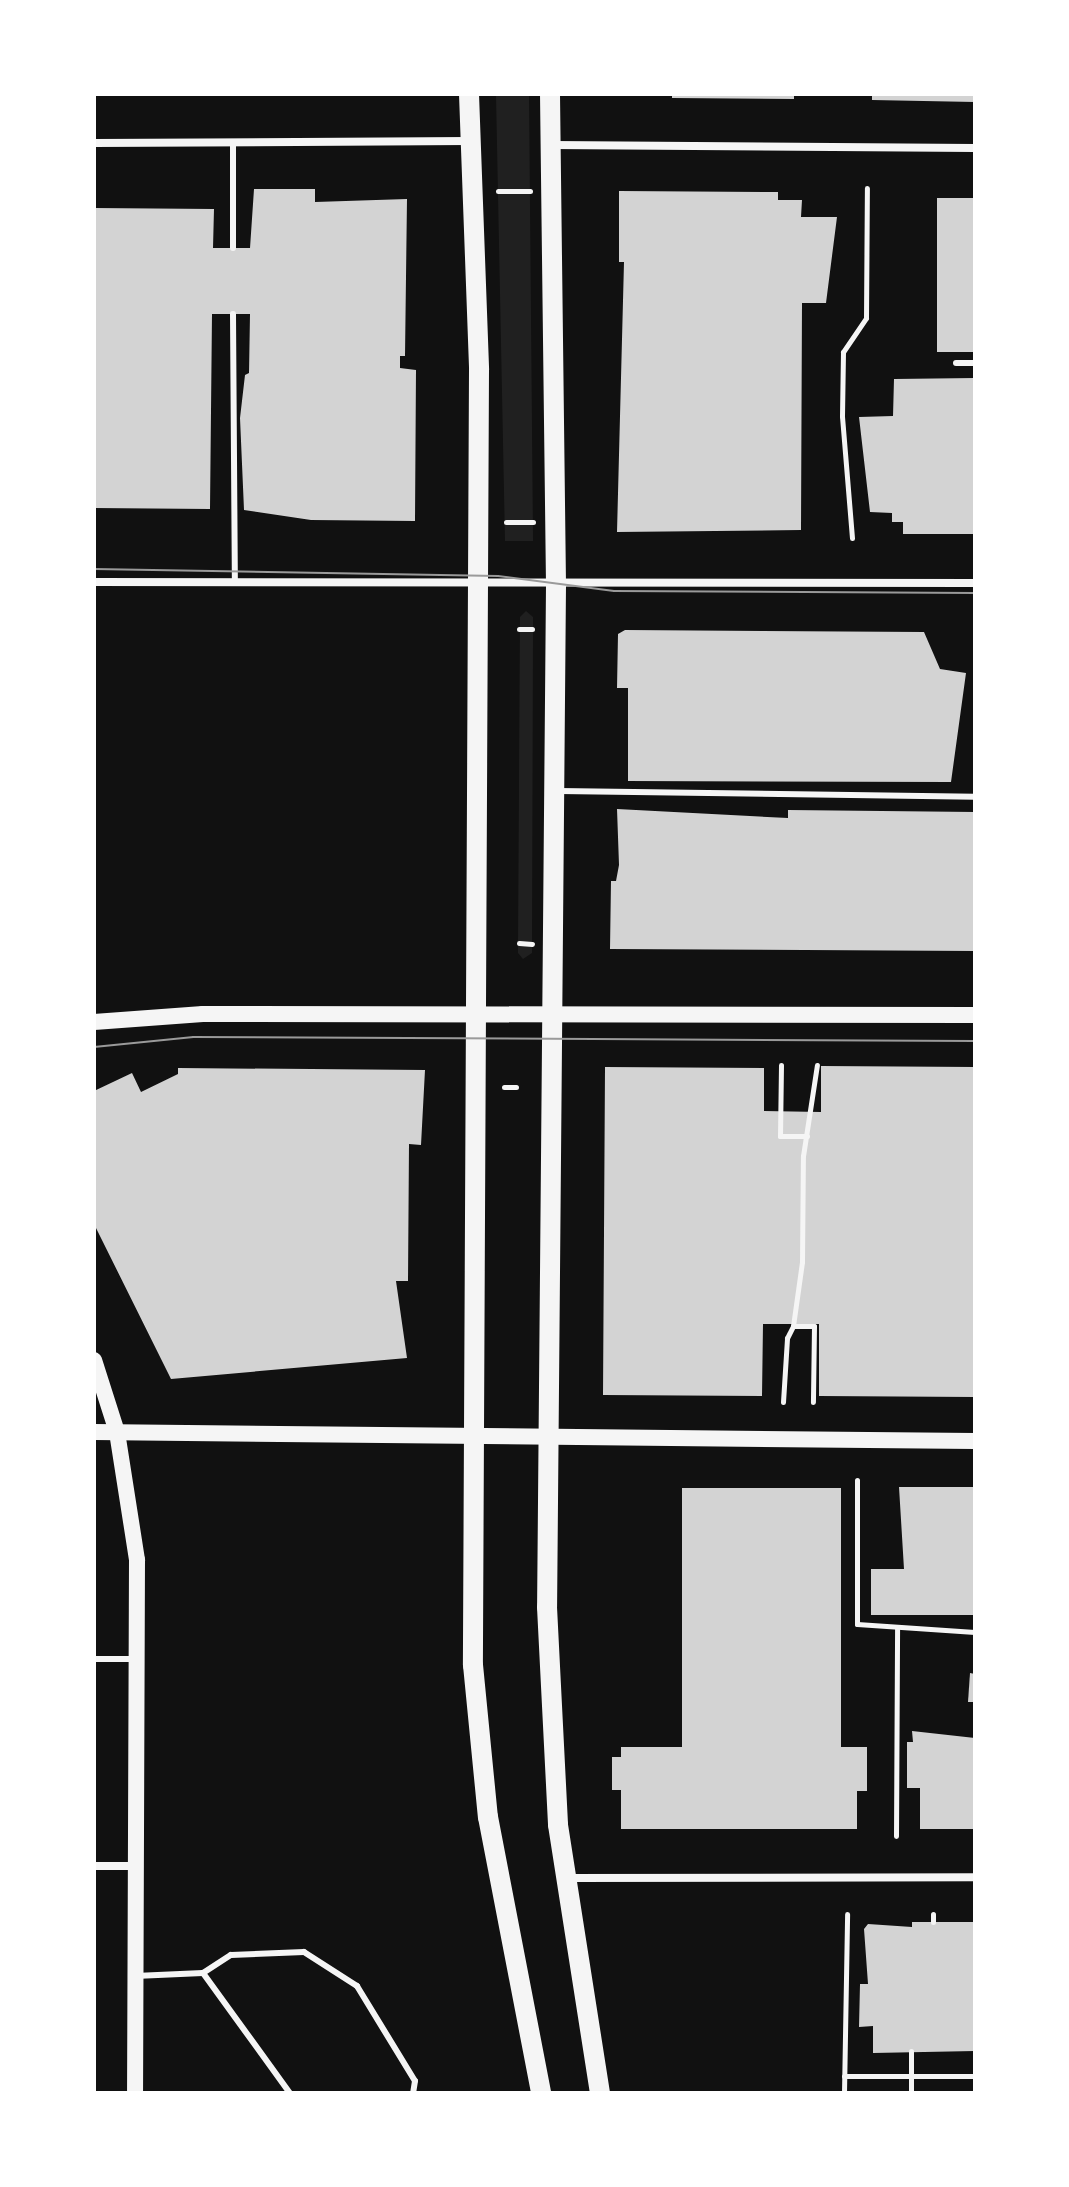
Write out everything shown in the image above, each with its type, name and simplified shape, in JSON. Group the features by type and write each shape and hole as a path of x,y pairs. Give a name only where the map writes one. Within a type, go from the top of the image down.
{"main road":[{"path":"469,94 479,370 473,1665 481,1767 541,2093"},
{"path":"550,94 556,582 550,1014 548,1670 564,1879 600,2093"},
{"path":"94,1022 151,1015 975,1015"},
{"path":"94,1360 117,1432 137,1560 135,2093"},
{"path":"94,1432 975,1441"}],"street":[{"path":"94,143 471,141"},
{"path":"550,145 975,148"},
{"path":"94,582 975,583"},
{"path":"94,1866 134,1866"},
{"path":"564,1879 975,1877"}],"lane":[{"path":"233,142 233,248"},
{"path":"233,314 235,582"},
{"path":"956,363 975,363"},
{"path":"554,791 975,797"},
{"path":"94,1659 138,1659"},
{"path":"135,1976 203,1973 231,1955 304,1952 357,1986 415,2081 413,2093"},
{"path":"203,1973 290,2093"}],"path":[{"path":"852,538 842,416 843,352 866,318 867,188"},
{"path":"498,191 531,191"},
{"path":"506,522 534,522"},
{"path":"519,629 533,629"},
{"path":"781,1065 780,1136 807,1136"},
{"path":"783,1402 787,1338 793,1326 802,1262 807,1136 817,1065"},
{"path":"504,1087 516,1087"},
{"path":"793,1326 814,1326 813,1402"},
{"path":"857,1480 857,1624 975,1632"},
{"path":"896,1836 897,1627"},
{"path":"844,2093 847,1914"},
{"path":"933,1914 933,1922"},
{"path":"911,2051 911,2093"},
{"path":"844,2076 975,2076"}],"shaded area":[{"path":"496,94 529,94 533,541 505,541"},
{"path":"526,611 533,617 532,953 523,959 518,953 520,617"}],"building":[{"path":"672,94 794,94 794,99 672,98"},
{"path":"872,94 975,94 975,102 872,100"},
{"path":"254,189 315,189 315,202 407,199 405,356 400,356 400,368 416,370 415,521 311,520 244,510 240,418 245,375 249,373 250,314 212,314 210,509 94,508 94,208 214,209 213,248 250,248"},
{"path":"619,191 778,192 778,200 802,200 801,217 837,217 826,303 802,303 801,530 617,532 624,262 619,262"},
{"path":"937,198 975,198 975,352 937,352"},
{"path":"975,378 975,534 903,534 903,522 892,522 892,513 870,512 859,417 893,416 894,379"},
{"path":"625,630 924,632 940,669 966,673 951,782 628,781 628,688 617,688 618,634"},
{"path":"617,809 788,818 788,810 975,812 975,951 610,949 611,881 616,881 619,865"},
{"path":"821,1066 975,1067 975,1397 819,1396 819,1324 763,1324 762,1396 603,1395 605,1067 764,1068 764,1111 821,1112"},
{"path":"178,1068 425,1070 421,1145 409,1144 408,1281 396,1281 407,1358 171,1379 94,1224 94,1091 132,1073 141,1092 178,1074"},
{"path":"899,1487 975,1487 975,1615 871,1615 871,1569 904,1569"},
{"path":"682,1488 841,1488 841,1747 867,1747 867,1791 857,1791 857,1829 621,1829 621,1790 612,1790 612,1757 621,1757 621,1747 682,1747"},
{"path":"970,1673 975,1674 975,1702 968,1702"},
{"path":"912,1731 975,1738 975,1829 920,1829 920,1788 907,1788 907,1742 913,1742"},
{"path":"912,1922 975,1922 975,2051 873,2053 873,2026 859,2027 860,1984 868,1984 864,1929 868,1924 912,1927"}],"tram line":[{"path":"94,569 498,576 614,591 975,593"},
{"path":"94,1047 193,1037 975,1041"}]}
